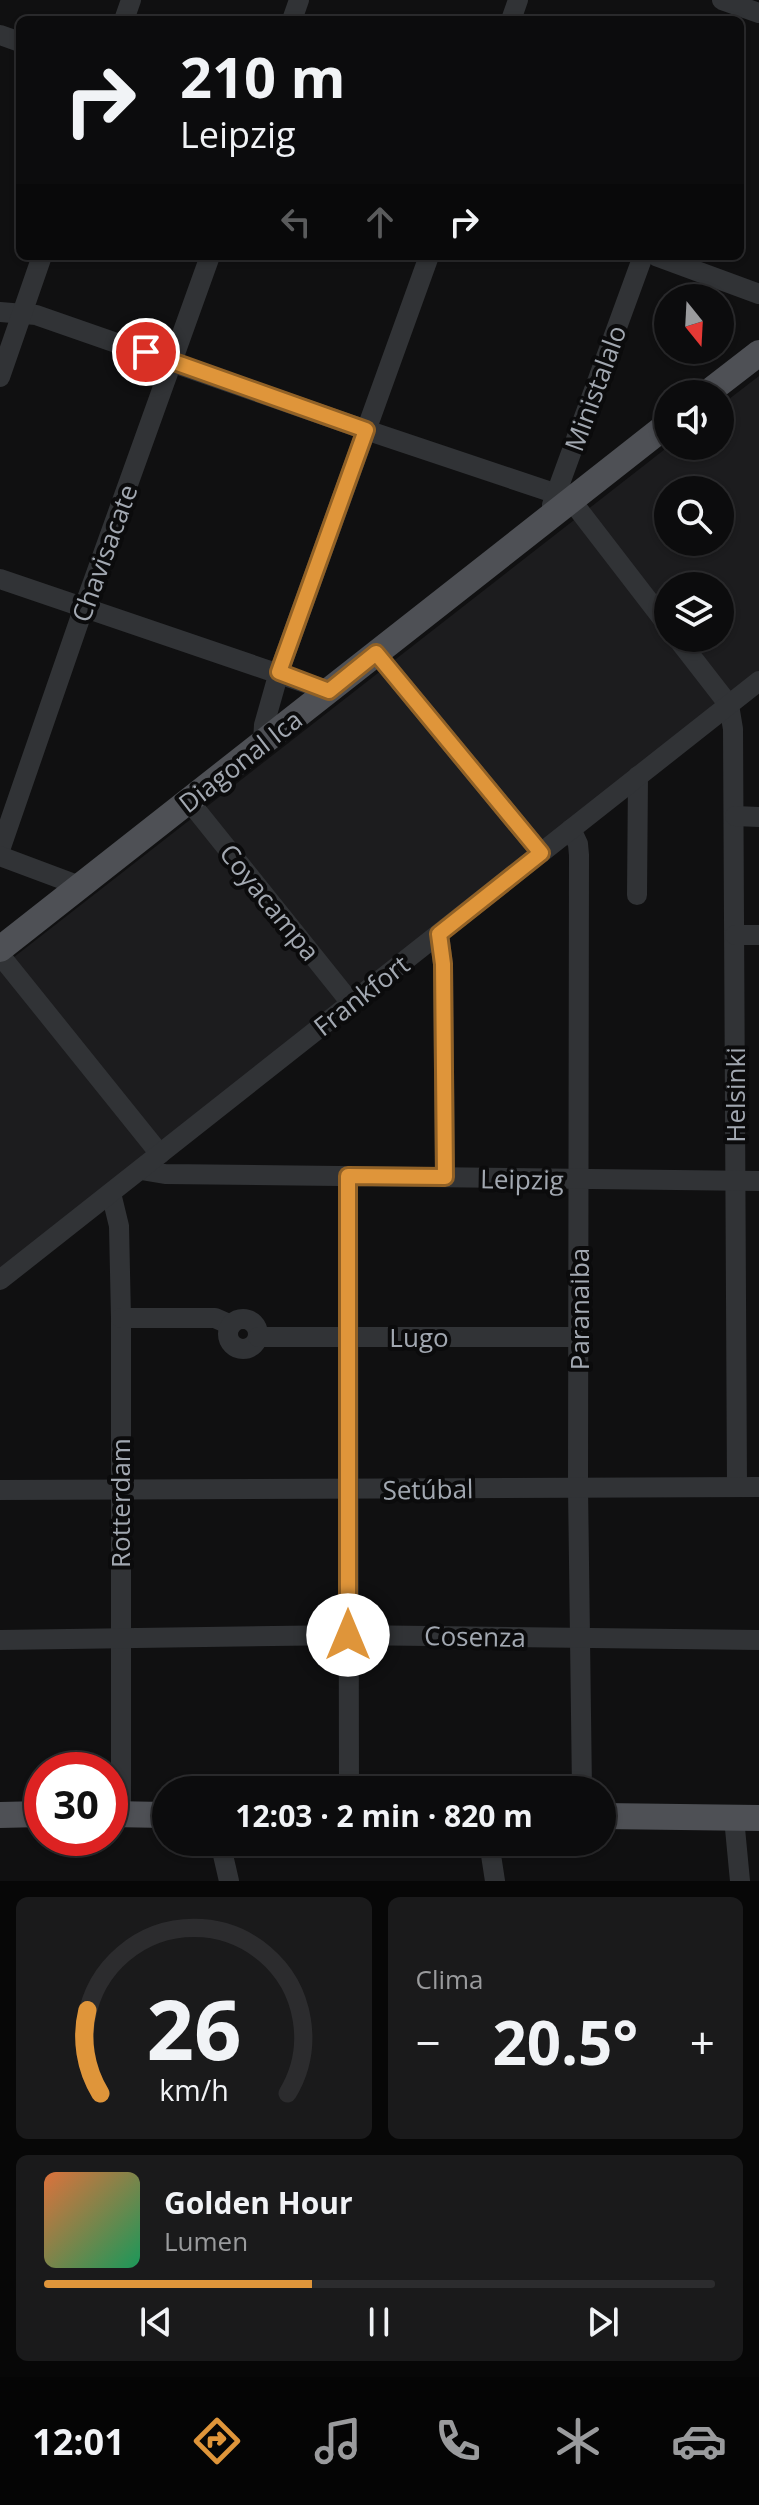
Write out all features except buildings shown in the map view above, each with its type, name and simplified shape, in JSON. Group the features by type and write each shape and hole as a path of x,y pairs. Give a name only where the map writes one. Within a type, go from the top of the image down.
{"main road":[{"path":"728,380 755,363"},
{"name":"Diagonal Ica","path":"0,952 546,520 564,497 654,434"},
{"path":"0,1815 24,1814"},
{"path":"128,1814 152,1815"},
{"path":"616,1816 747,1818"}],"street":[{"path":"728,6 759,13"},
{"path":"0,377 41,260"},
{"name":"Chavisacate","path":"0,853 209,260"},
{"path":"263,742 264,725 279,672 428,260"},
{"name":"Ministalalo","path":"564,497 642,260"},
{"path":"667,260 759,294"},
{"path":"0,312 36,315 564,497 654,609"},
{"path":"0,579 329,691"},
{"path":"688,652 729,705"},
{"path":"376,653 541,853"},
{"name":"Frankfort","path":"0,1280 729,705 755,692"},
{"name":"Helsinki","path":"729,705 733,729 735,816 737,1487"},
{"path":"637,895 638,776"},
{"name":"Coyacampa","path":"189,801 351,1003"},
{"path":"735,816 759,817"},
{"name":"Paranaiba","path":"571,829 579,855 578,1487 582,1776"},
{"path":"0,853 80,886"},
{"path":"439,934 443,964 445,1177"},
{"path":"735,935 759,935"},
{"path":"0,952 160,1154"},
{"name":"Leipzig","path":"141,1170 165,1174 759,1181"},
{"path":"348,1176 349,1776"},
{"name":"Rotterdam","path":"111,1193 119,1226 121,1318 117,1752"},
{"name":"Lugo","path":"121,1318 215,1318 231,1325 228,1334 235,1346 249,1348 258,1337 580,1337"},
{"name":"Setúbal","path":"0,1490 759,1487"},
{"name":"Cosenza","path":"0,1640 348,1635 759,1640"},
{"path":"740,1881 747,1818"},
{"path":"223,1856 229,1881"},
{"path":"491,1856 495,1881"}],"shaded area":[{"path":"759,376 759,676 0,1274 0,968 654,458 734,460 734,395"}],"route":[{"path":"146,352 366,430 279,672 329,691 376,653 541,853 439,934 443,964 445,1177 348,1176 348,1635"}]}
